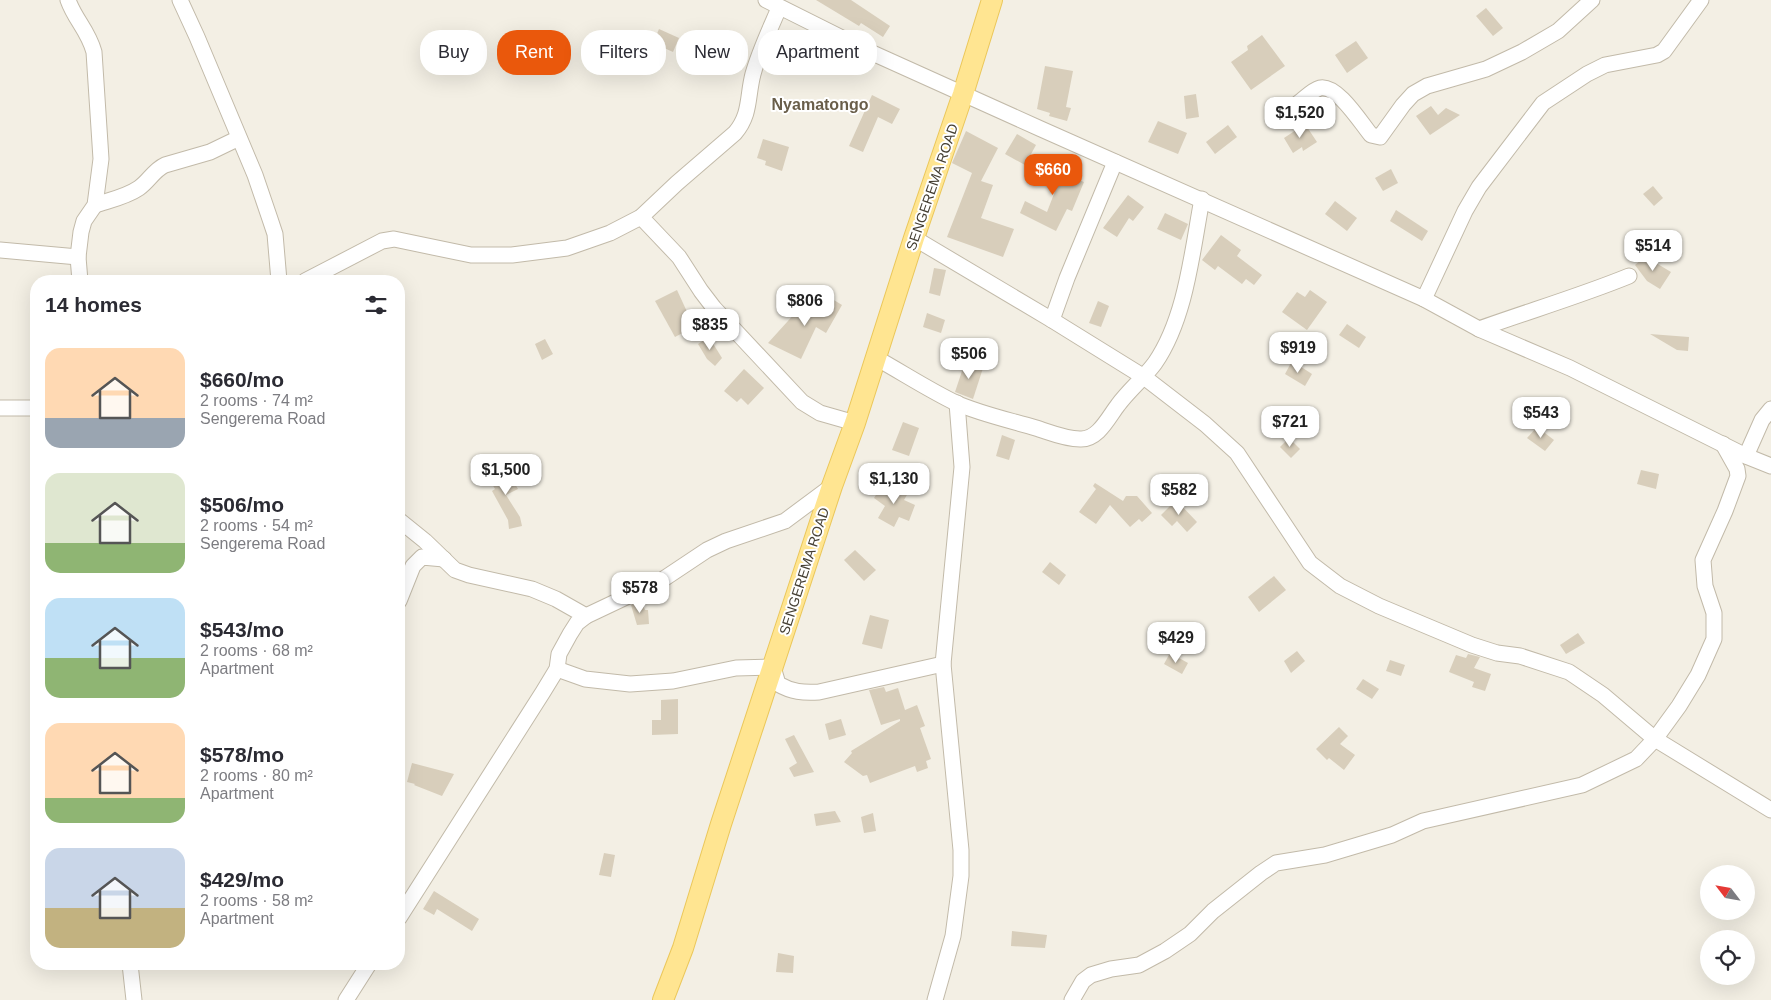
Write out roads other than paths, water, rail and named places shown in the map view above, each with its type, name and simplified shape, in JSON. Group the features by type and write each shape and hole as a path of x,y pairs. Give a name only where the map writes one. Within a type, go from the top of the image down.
{"main road":[{"name":"SENGEREMA ROAD","path":"663,1000 683,948 721,824 832,486 856,423 914,238 964,94 992,0"}],"street":[{"path":"68,0 72,10 90,38 94,52 101,159 95,205 84,222 78,256 80,275"},
{"path":"180,0 254,175 275,234 278,275"},
{"path":"1297,104 1319,88 1328,88 1348,104 1371,135 1380,137 1403,105 1414,94 1427,86 1486,69 1522,52 1558,30 1592,0"},
{"path":"1424,299 1465,211 1479,187 1543,103 1587,74 1605,65 1657,55 1664,51 1701,0"},
{"path":"317,275 382,241 394,239 471,255 512,254 567,248 610,232 641,217 743,124 747,114 753,74 772,4 868,51 1424,299 1479,329 1570,368 1746,456 1771,466"},
{"path":"95,205 128,195 141,187 159,168 165,165 210,152 239,138"},
{"path":"1052,320 1067,278 1115,162"},
{"path":"876,358 956,403 1080,440 1090,437 1097,432 1156,362 1175,321 1183,296 1202,199"},
{"path":"641,217 679,257 700,291 714,308 802,402 820,413 856,423"},
{"path":"914,238 1144,376 1205,424 1237,454 1310,562 1340,586 1412,621 1497,653 1520,656 1569,672 1603,695 1655,739 1771,810"},
{"path":"0,250 78,256"},
{"path":"1479,329 1534,309 1587,293 1630,276"},
{"path":"935,1000 953,936 961,876 961,850 943,664 962,467 956,403"},
{"path":"0,408 30,408"},
{"path":"1746,456 1762,420 1771,409"},
{"path":"1072,1000 1083,981 1091,975 1111,969 1139,965 1165,951 1190,934 1213,911 1261,872 1276,863 1325,855 1392,835 1423,821 1582,785 1636,758 1655,739 1679,706 1698,675 1714,639 1714,614 1705,586 1703,560 1738,476 1737,469 1722,443"},
{"path":"405,909 557,669 560,654 577,624 586,616 662,580 707,550 726,541 785,521 832,486"},
{"path":"405,525 455,570 532,590 556,599 586,616"},
{"path":"405,586 413,566 422,557 444,559"},
{"path":"557,669 584,679 630,684 673,681 736,668 773,667 778,684 788,690 803,693 819,692 943,664"},
{"path":"131,970 134,1000"},
{"path":"346,1000 365,970"}],"district":[{"name":"Nyamatongo","path":"820,104"}]}
